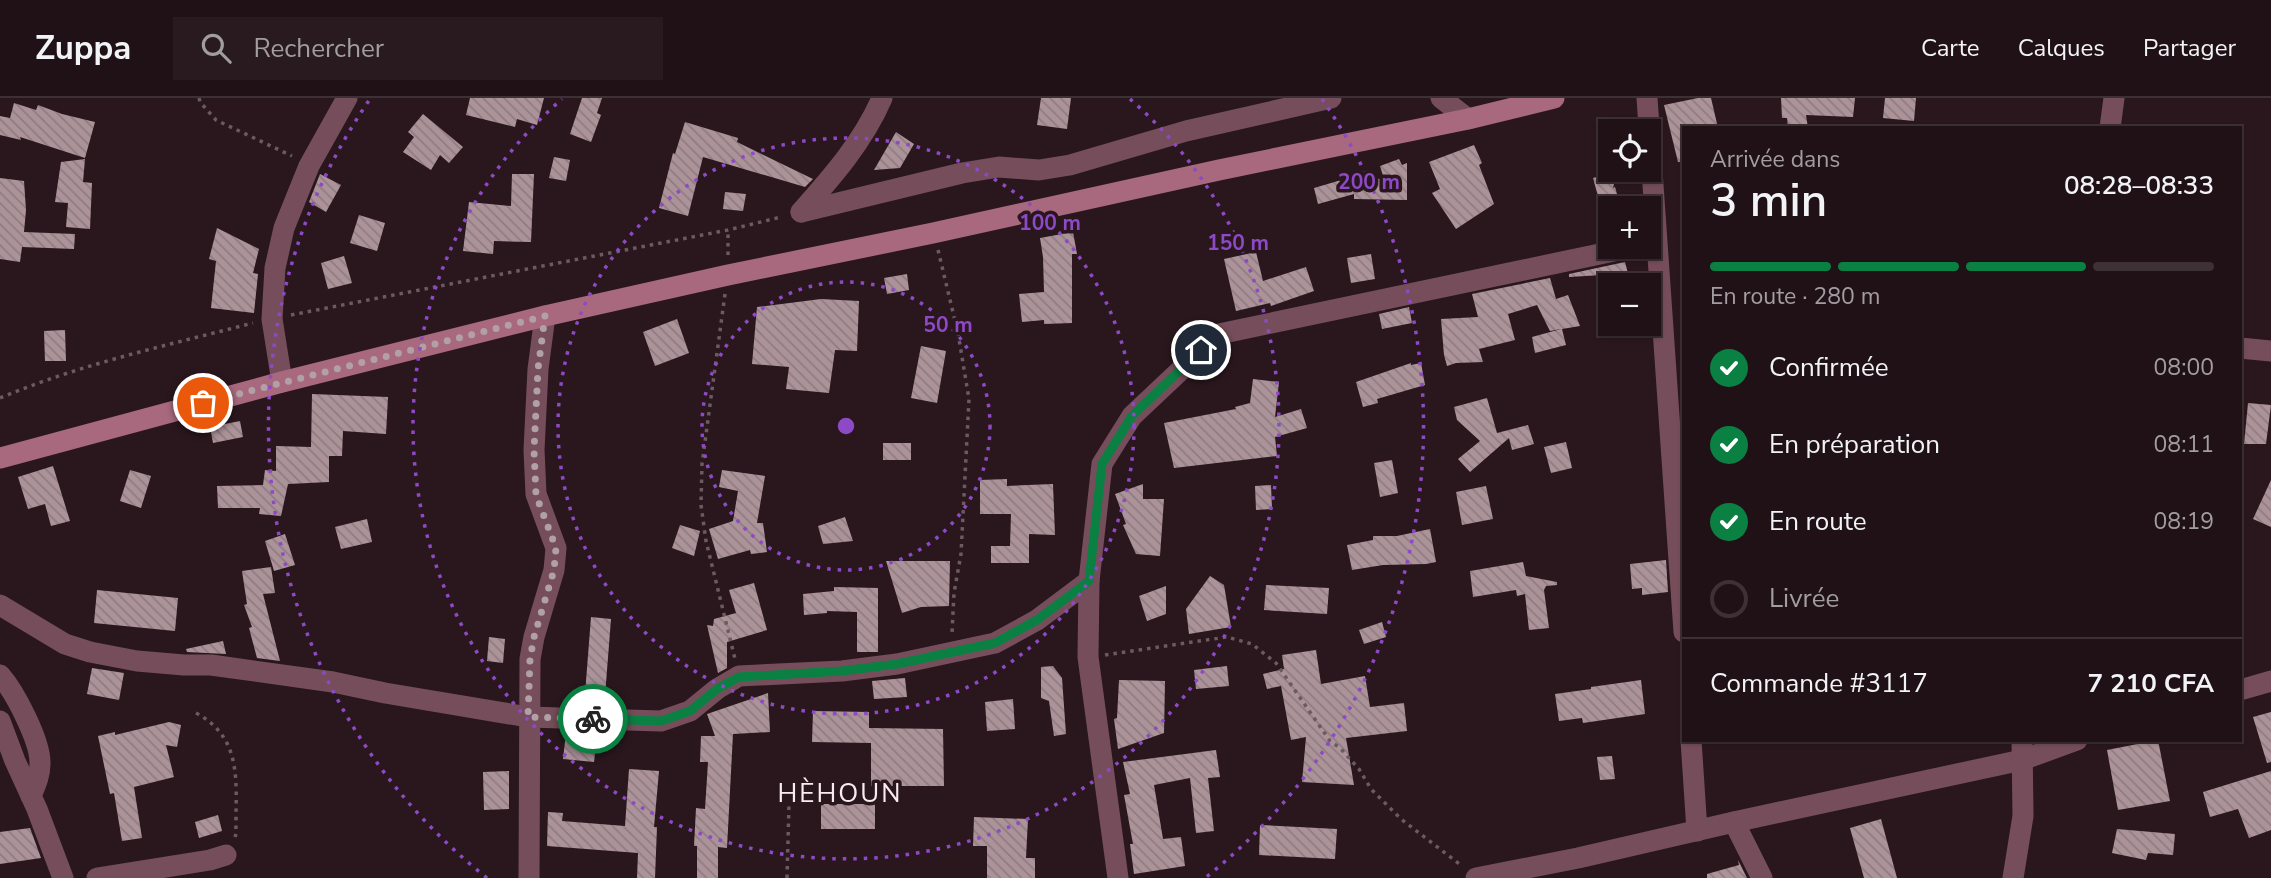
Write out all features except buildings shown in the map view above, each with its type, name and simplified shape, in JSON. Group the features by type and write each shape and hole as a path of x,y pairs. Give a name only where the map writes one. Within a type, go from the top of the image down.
{"main road":[{"path":"0,458 282,382 545,316 1468,119 1554,98"}],"street":[{"path":"282,382 272,318 275,268 284,228 309,166 347,98"},
{"path":"801,212 852,153 882,98"},
{"path":"801,212 962,173 999,167 1039,170 1070,165 1186,131 1331,98"},
{"path":"1441,98 1468,119"},
{"path":"1647,98 1651,196"},
{"path":"2110,126 2114,98"},
{"path":"1118,878 1088,657 1089,581 1102,464 1132,416 1219,334 1598,254"},
{"path":"1654,259 1682,607"},
{"path":"529,878 530,659 554,570 556,548 536,495 534,450 538,369 545,316"},
{"path":"2242,348 2271,351"},
{"path":"0,605 65,644 137,661 184,666 211,665 333,682 385,694 528,717 661,721 690,711 717,689 739,677 842,671 897,664 995,643 1037,620 1089,581"},
{"path":"0,675 18,699 37,744 41,761 40,775 31,796"},
{"path":"2242,689 2271,681"},
{"path":"0,721 4,745 31,796 63,878"},
{"path":"1691,742 1697,831"},
{"path":"1486,877 1697,831 2022,750 2066,742"},
{"path":"2013,878 2023,816 2022,750"},
{"path":"1734,822 1762,878"},
{"path":"97,878 210,860 226,855"}],"path":[{"path":"199,98 216,120 309,166"},
{"path":"0,398 25,387 127,355 272,318 728,230 801,212"},
{"path":"728,230 728,275 702,464 701,505 706,541 739,677"},
{"path":"933,233 953,310 969,399 961,554 951,631 953,653"},
{"path":"1088,657 1227,637 1252,644 1276,663 1330,741 1359,769 1371,789 1401,819 1462,866 1486,877"},
{"path":"196,713 209,720 223,733 235,761 236,834 226,855"},
{"path":"787,878 789,804"}],"way so far":[{"path":"203,403 545,316 538,369 534,450 536,495 556,548 554,570 530,659 528,717 593,719"}],"district":[{"name":"HÈHOUN","path":"840,793"}],"route":[{"path":"593,719 661,721 690,711 717,689 739,677 842,671 897,664 995,643 1037,620 1089,581 1102,464 1132,416 1201,350"}]}
